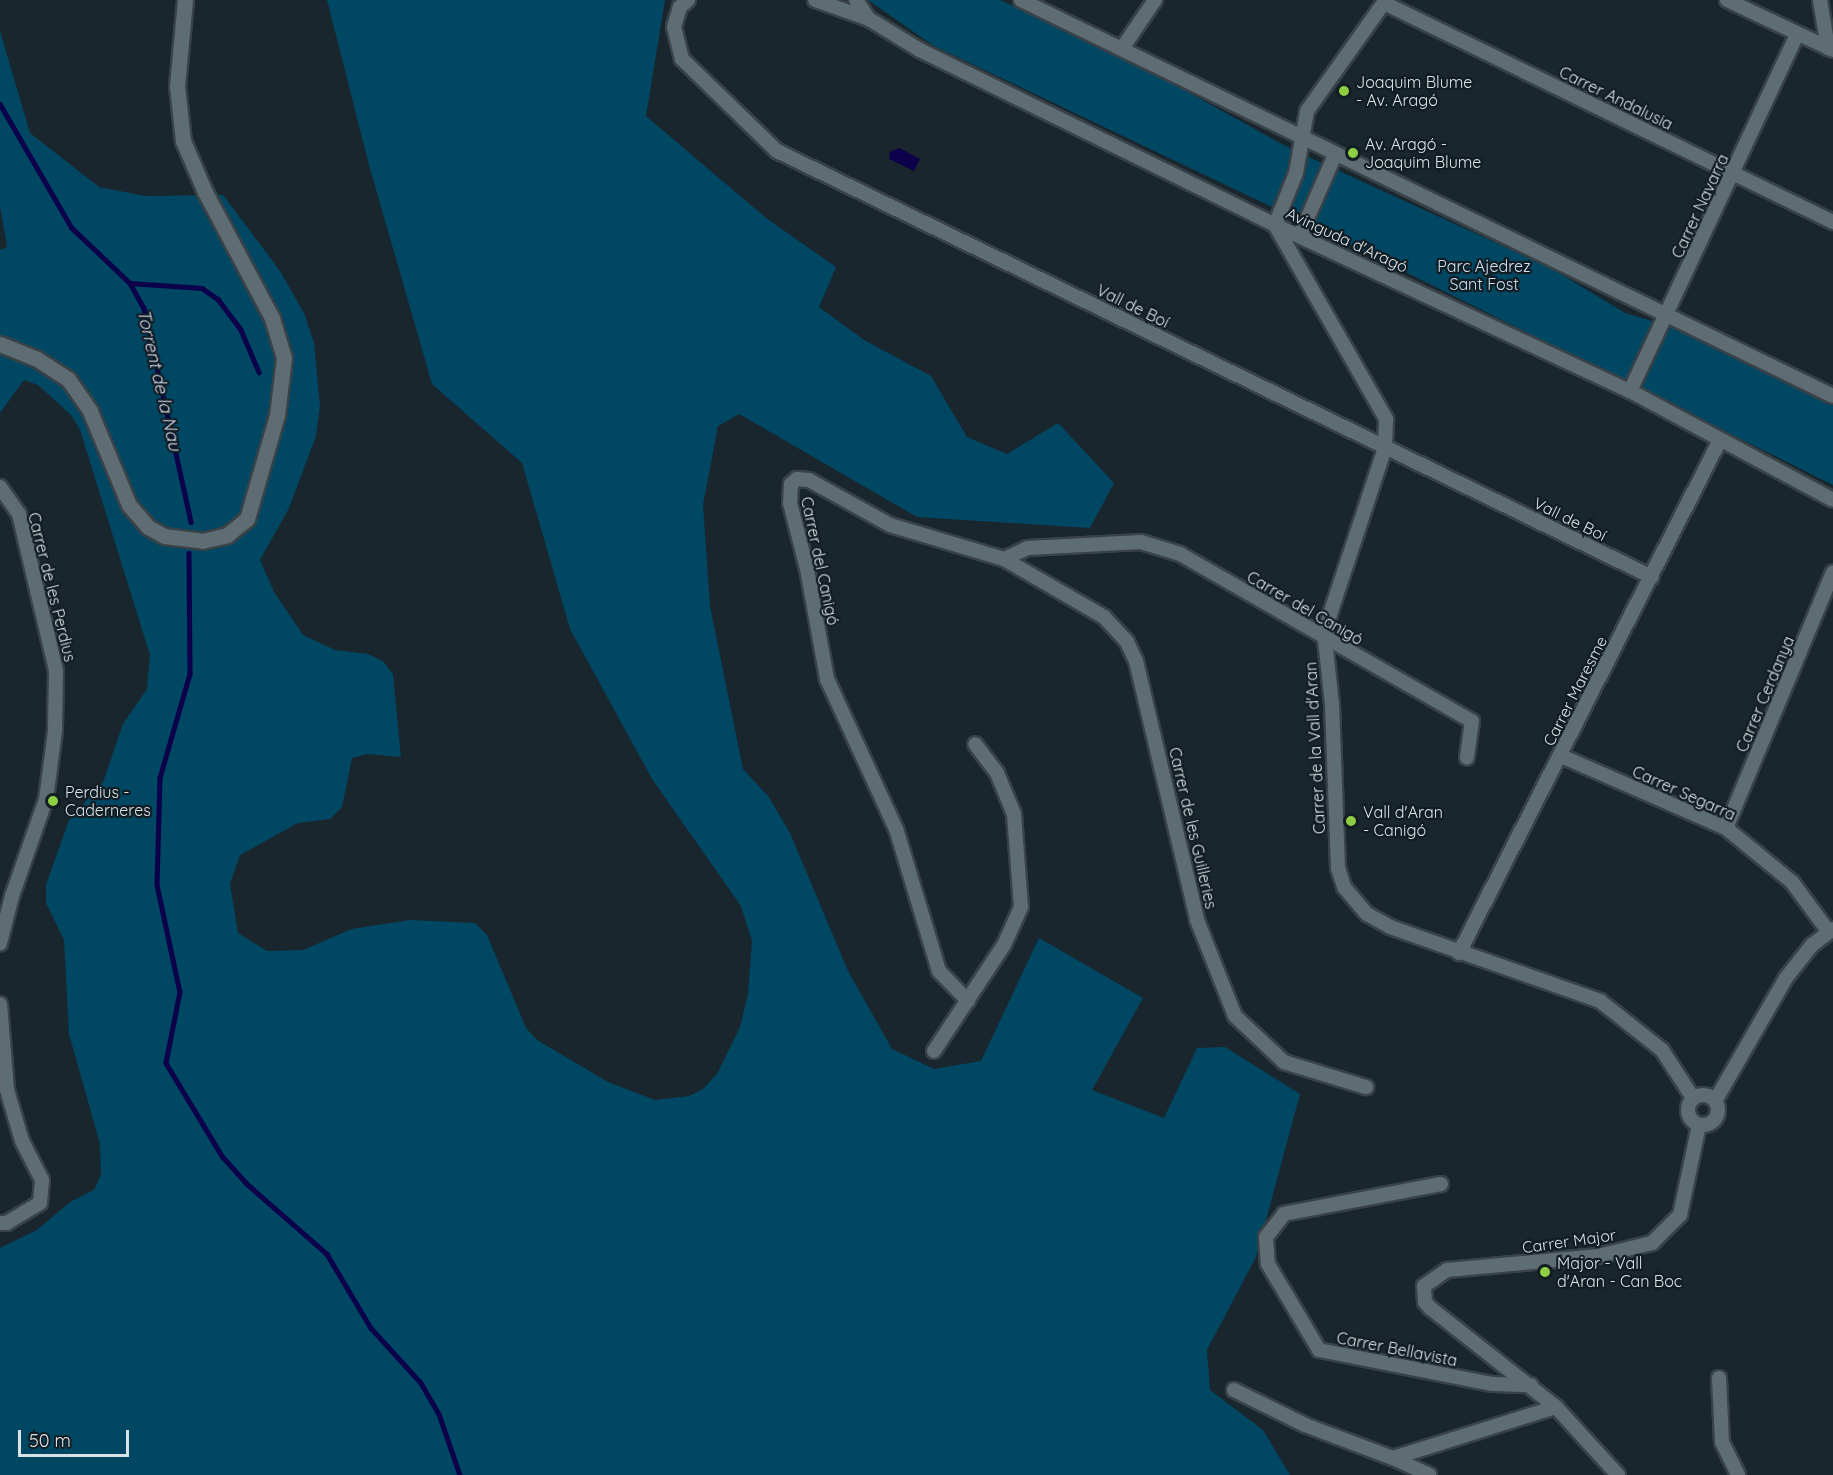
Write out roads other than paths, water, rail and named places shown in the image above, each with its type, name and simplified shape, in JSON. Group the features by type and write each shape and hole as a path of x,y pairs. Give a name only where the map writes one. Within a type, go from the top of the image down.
{"street":[{"path":"0,344 37,358 68,379 90,411 129,505 148,527 164,536 202,541 227,535 247,519 277,415 284,358 272,318 205,192 183,141 177,86 185,0"},
{"name":"Vall de Boí","path":"688,0 680,7 674,27 682,59 777,151 1652,577"},
{"path":"815,0 869,19"},
{"name":"Avinguda d'Aragó","path":"856,0 869,19 920,50 1275,225 1630,391 1719,442 1833,500"},
{"path":"1022,0 1123,47 1335,155 1833,396"},
{"path":"1123,47 1155,0"},
{"path":"1727,0 1831,49"},
{"path":"1820,0 1831,49"},
{"path":"1275,225 1296,173 1307,111 1385,1"},
{"name":"Carrer Andalusia","path":"1385,1 1833,222"},
{"name":"Carrer Navarra","path":"1630,391 1668,315 1797,34"},
{"path":"1305,278 1300,235 1335,155"},
{"name":"Carrer de la Vall d'Aran","path":"1275,225 1380,402 1386,418 1385,448 1330,614 1325,640 1332,704 1338,868 1344,887 1367,914 1390,927 1599,1001 1662,1050 1693,1098"},
{"name":"Carrer Maresme","path":"1459,953 1719,442"},
{"name":"Carrer del Canigó","path":"968,1000 939,971 896,830 827,678 807,568 790,503 791,484 796,479 809,480 890,525 1004,560 1028,548 1155,544 1180,554 1325,640 1472,721 1467,758"},
{"name":"Carrer de les Perdius","path":"0,487 19,514 56,671 55,731 46,799 12,896 0,943"},
{"name":"Carrer de les Guilleries","path":"1004,560 1104,617 1127,642 1137,661 1197,920 1235,1016 1284,1062 1366,1087"},
{"name":"Carrer Cerdanya","path":"1726,828 1833,572"},
{"path":"934,1051 1016,923 1022,890 1010,803 997,774 975,744"},
{"name":"Carrer Segarra","path":"1561,756 1726,828 1792,882 1831,930"},
{"path":"1715,1101 1704,1095 1693,1098 1688,1113 1699,1125 1715,1118 1715,1101 1786,978 1831,930"},
{"path":"0,1004 6,1089 22,1142 42,1180 40,1203 7,1223 0,1223"},
{"name":"Carrer Major","path":"1618,1475 1556,1407 1531,1385 1430,1308 1425,1302 1424,1286 1447,1270 1598,1256 1652,1243 1680,1215 1699,1125"},
{"name":"Carrer Bellavista","path":"1441,1184 1284,1214 1266,1237 1268,1264 1319,1350 1493,1384 1531,1385"},
{"path":"1719,1378 1722,1442 1738,1475"},
{"path":"1234,1390 1305,1425 1393,1458 1429,1475"},
{"path":"1393,1458 1556,1407"}],"waterway":[{"name":"Torrent de la Nau","path":"0,104 72,228 130,283 144,308 191,522"},
{"path":"130,283 202,288 218,299 241,330 259,372"},
{"name":"Torrent de la Nau","path":"189,553 190,674 160,778 157,885 180,992 166,1063 222,1156 246,1183 327,1254 371,1328 421,1383 439,1414 460,1475"}],"place":[{"name":"Joaquim Blume - Av. Aragó","path":"1344,91"},
{"name":"Av. Aragó - Joaquim Blume","path":"1353,153"},
{"name":"Perdius - Caderneres","path":"53,801"},
{"name":"Vall d'Aran - Canigó","path":"1351,821"},
{"name":"Major - Vall d'Aran - Can Boc","path":"1545,1272"}],"park label":[{"name":"Parc Ajedrez Sant Fost","path":"1484,275"}]}
